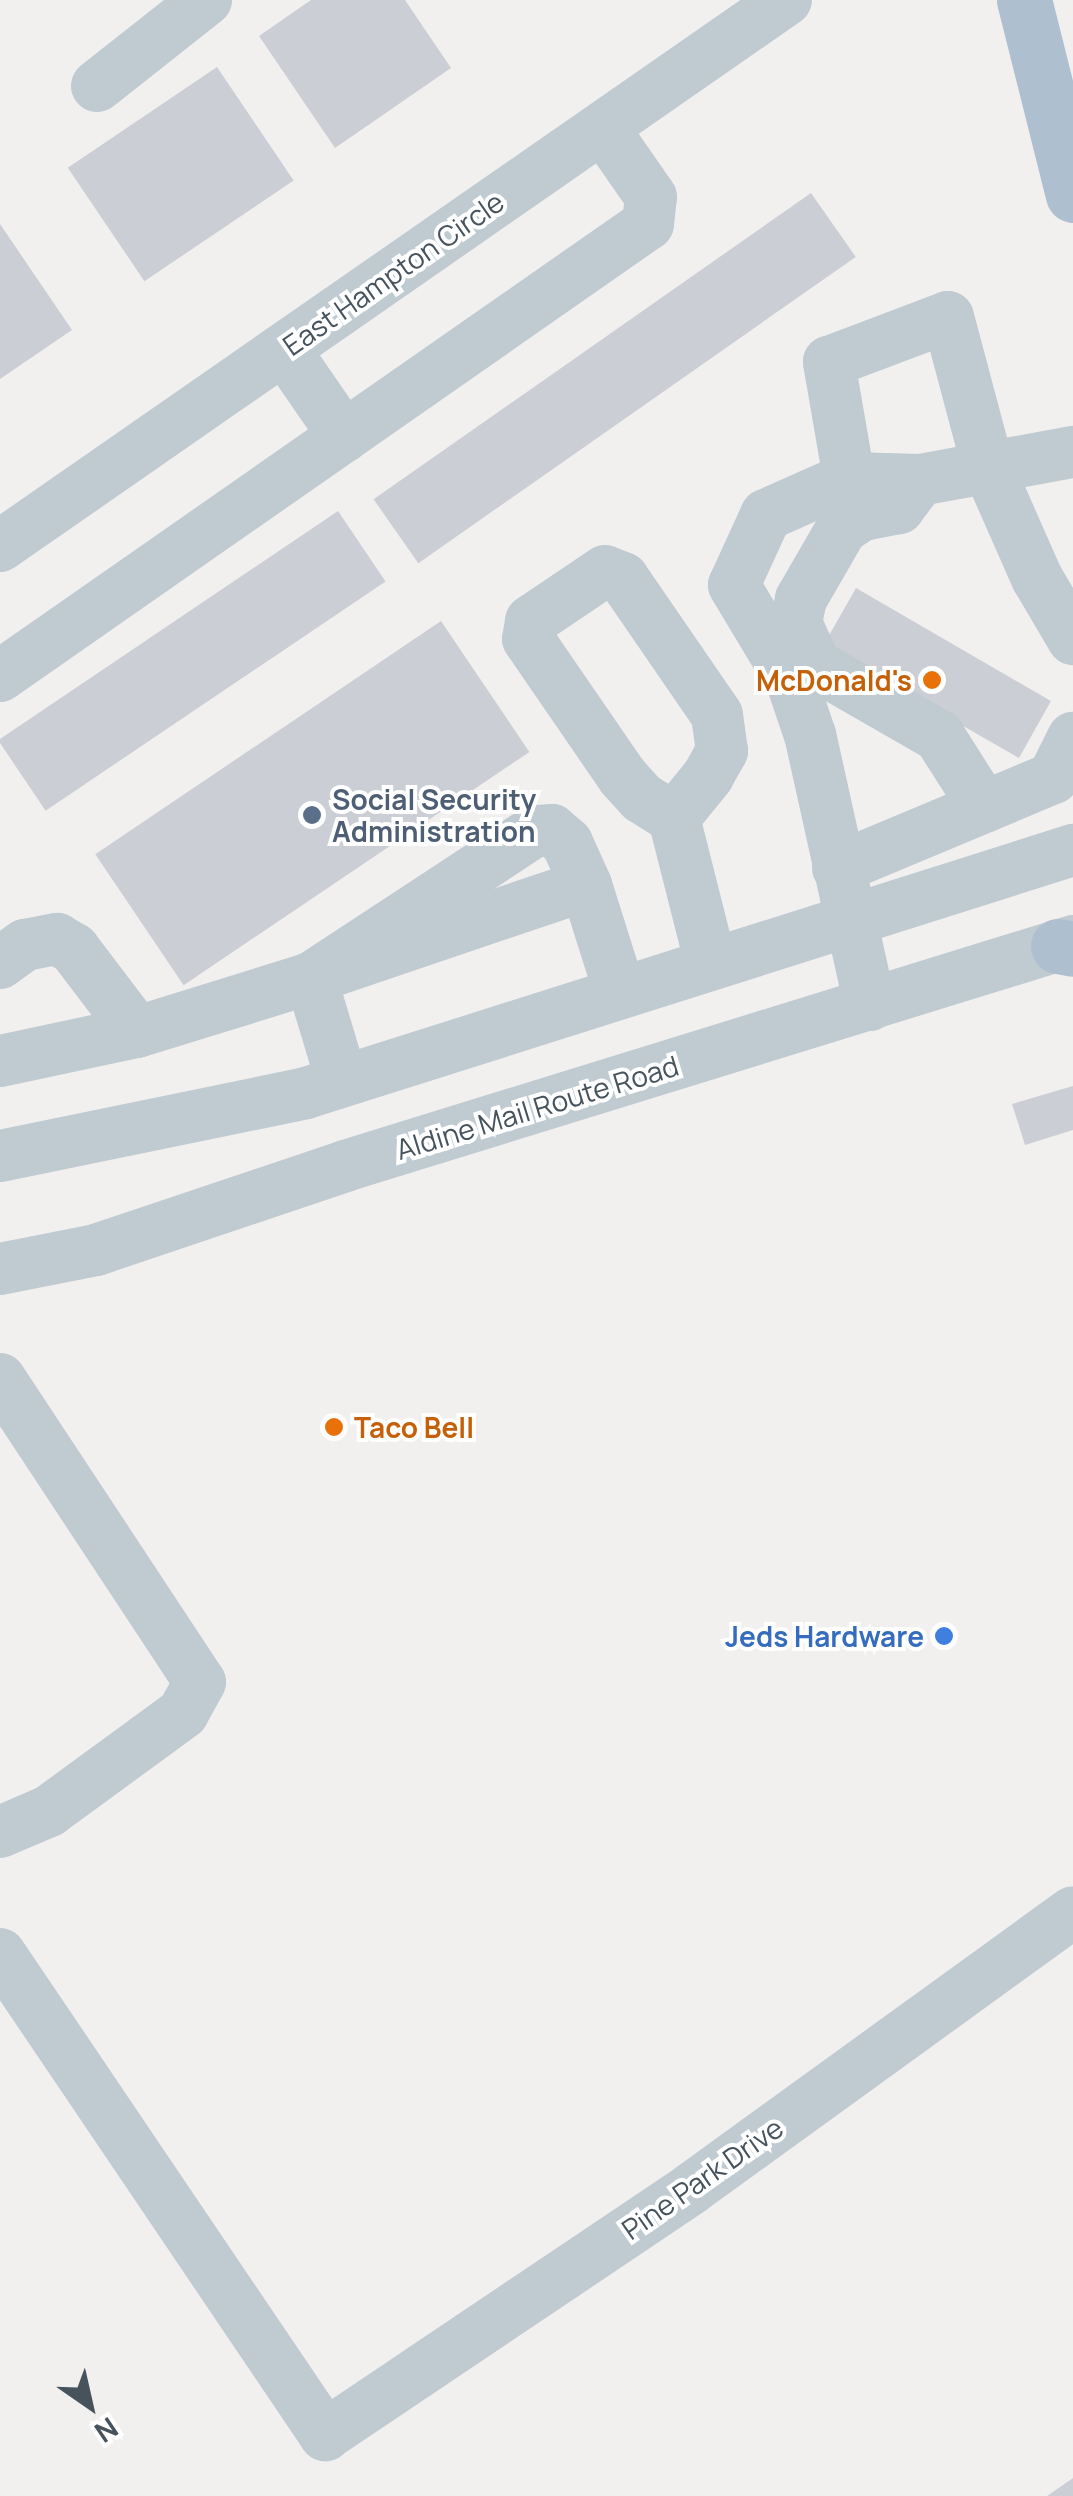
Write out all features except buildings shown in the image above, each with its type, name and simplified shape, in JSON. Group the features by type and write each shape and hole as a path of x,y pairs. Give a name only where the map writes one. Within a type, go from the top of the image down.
{"main road":[{"path":"1024,0 1073,196"}],"street":[{"path":"97,86 206,0"},
{"name":"East Hampton Circle","path":"0,546 786,0"},
{"path":"0,676 648,224 650,197 602,128"},
{"path":"984,807 939,736 814,665 800,630 800,599 846,503 829,362 948,316 988,467 1037,578 1073,639"},
{"path":"284,349 344,436"},
{"path":"870,1005 810,735 792,682 734,585 766,515 846,503 920,480 1073,452"},
{"path":"838,868 1053,778 1073,738"},
{"path":"674,818 710,964"},
{"path":"0,1156 331,1084 1073,850"},
{"path":"0,1061 137,1032 586,885 620,992"},
{"path":"0,963 25,946 57,938 74,949 137,1032"},
{"name":"Aldine Mail Route Road","path":"0,1268 96,1250 345,1166 1068,945"},
{"path":"311,978 345,1166"},
{"path":"0,1832 49,1811 183,1713 200,1682 5,1399"},
{"name":"Pine Park Drive","path":"0,1954 325,2435 692,2188 1073,1912"}],"place":[{"name":"McDonald's","path":"932,680"},
{"name":"Social Security Administration","path":"312,815"},
{"name":"Taco Bell","path":"334,1427"},
{"name":"Jeds Hardware","path":"944,1636"}]}
